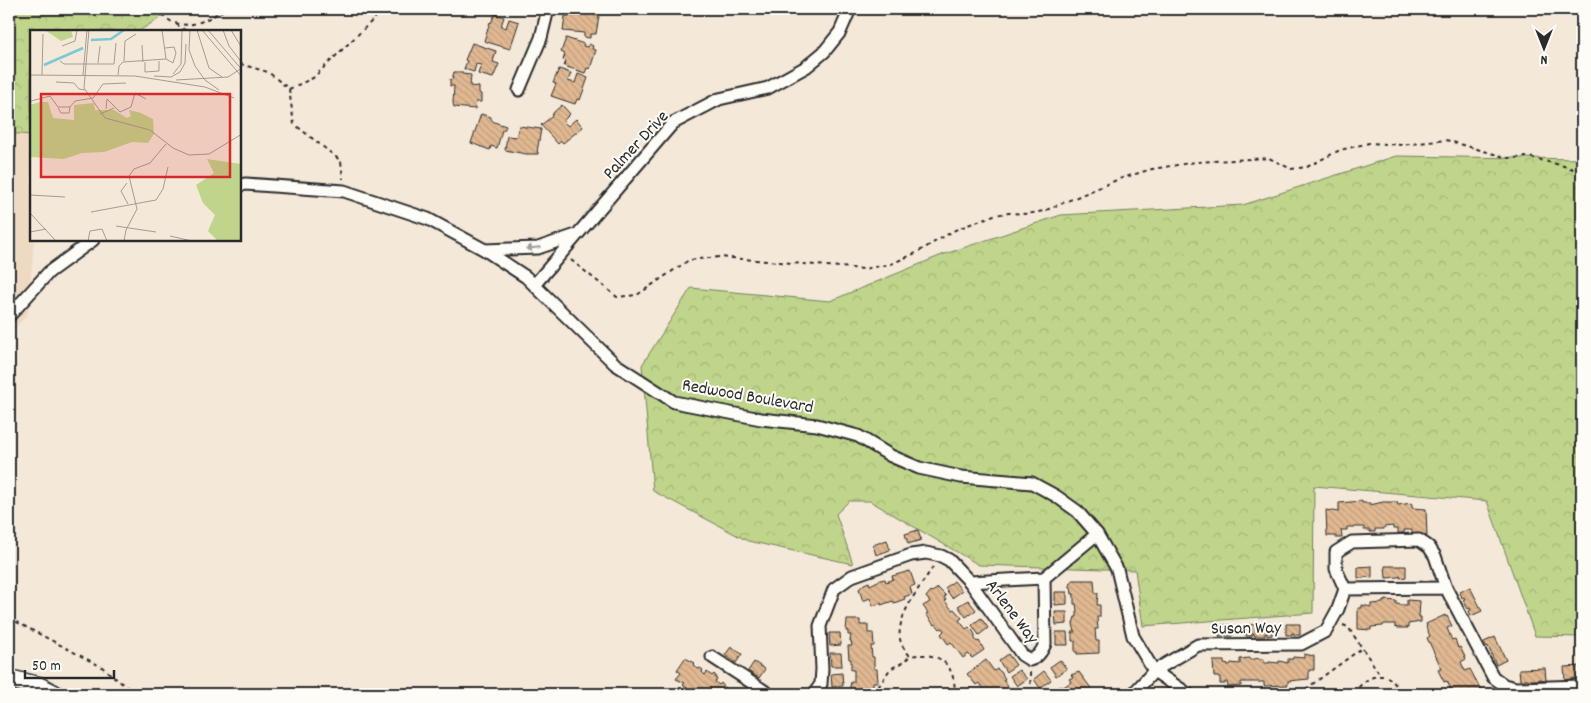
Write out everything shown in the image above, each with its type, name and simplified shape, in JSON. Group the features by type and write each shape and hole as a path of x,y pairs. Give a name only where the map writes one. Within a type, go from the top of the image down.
{"highway":[{"path":"9,678 38,686 54,694"},
{"path":"9,689 18,694"}],"street":[{"path":"519,90 541,38 548,9"},
{"name":"Palmer Drive","path":"535,284 673,123 719,99 768,88 806,67 824,52 840,32 850,9"},
{"name":"Redwood Boulevard","path":"241,185 344,191 428,219 485,250 535,284 615,364 674,402 760,419 817,425 858,436 891,456 919,468 961,477 1032,483 1056,496 1076,512 1097,534 1117,569 1133,636 1154,671 1188,694"},
{"path":"485,250 538,248 577,234"},
{"path":"9,316 49,272 91,241"},
{"path":"1044,578 1097,534"},
{"path":"1446,588 1345,589 1336,569 1336,552 1352,542 1419,540 1429,547 1435,556 1446,588 1493,677 1504,685 1516,688 1582,686"},
{"name":"Arlene Way","path":"814,694 820,684 822,669 820,626 834,589 852,576 911,555 926,553 941,556 948,560 970,582 1022,655 1030,660 1037,656 1045,644 1044,578 970,582"},
{"name":"Susan Way","path":"1133,694 1154,671 1198,645 1301,644 1326,631 1345,589"},
{"path":"712,657 769,694"}],"path":[{"path":"156,9 162,16 185,30"},
{"path":"175,23 182,25 199,22 225,9"},
{"path":"289,89 313,78 375,18 376,9 361,9"},
{"path":"241,64 268,72 289,89 294,124 341,161 344,191"},
{"path":"562,252 617,297 637,294 689,260 719,256 864,269 891,264 916,253 955,230 994,215 1009,213 1026,214 1044,211 1127,176 1152,169 1196,162 1269,158 1291,169 1307,168 1340,150 1369,143 1402,145 1446,140 1508,158 1529,157 1568,167 1582,173"},
{"path":"910,656 901,642 900,624 933,567"},
{"path":"9,618 102,668 135,694"},
{"path":"1332,619 1348,627 1381,676"},
{"path":"1299,694 1362,648"},
{"path":"874,694 890,669 904,662 910,656 925,655 934,656 948,666 955,680 955,694"},
{"path":"1030,660 1031,694"},
{"path":"1354,694 1362,683 1368,679 1381,676 1392,680 1402,694"},
{"path":"1299,694 1315,694"}],"shaded area":[{"path":"9,133 30,135 30,241 34,241 28,314 9,334"}],"green space":[{"path":"9,9 174,9 141,30 30,30 30,135 9,133"},
{"path":"1396,156 1582,159 1582,637 1535,636 1487,501 1314,486 1313,613 1143,626 1135,570 979,565 870,501 849,501 836,514 853,564 748,541 653,491 642,365 691,288 830,301 942,255 1061,215 1243,205"}],"building":[{"path":"573,9 596,9 595,15 599,16 596,34 590,34 590,38 584,37 584,33 563,31 565,16 569,16 570,10 573,11"},
{"path":"495,14 504,17 501,26 506,28 509,19 519,22 510,49 484,41 490,22"},
{"path":"566,38 584,44 583,46 587,47 589,44 593,46 592,49 596,50 590,69 587,68 585,73 564,66 566,61 563,60 565,54 561,52"},
{"path":"472,43 496,51 493,62 499,64 493,78 478,74 481,65 476,64 474,72 464,69 467,61 465,60"},
{"path":"559,69 571,73 568,81 575,83 578,74 588,78 580,100 577,99 575,104 551,96 556,84 553,83"},
{"path":"454,72 471,75 470,86 479,87 481,102 476,102 475,109 454,107 454,86 450,86 450,79 452,80"},
{"path":"562,105 570,114 563,121 568,126 576,119 583,127 563,143 561,141 558,144 541,125"},
{"path":"481,114 491,117 494,122 506,126 502,130 497,148 491,146 490,150 471,143"},
{"path":"519,126 541,129 538,154 505,150 507,136 516,137"},
{"path":"1362,501 1362,503 1370,503 1370,505 1383,502 1397,502 1398,505 1412,503 1412,508 1426,509 1427,536 1412,534 1412,530 1404,530 1404,533 1398,533 1398,529 1393,529 1393,526 1375,529 1375,532 1364,530 1364,527 1347,527 1347,530 1341,530 1342,538 1327,536 1326,510 1339,512 1339,503"},
{"path":"918,530 921,540 908,544 905,534"},
{"path":"887,540 890,550 876,555 873,545"},
{"path":"1372,566 1372,578 1358,578 1358,567"},
{"path":"1385,566 1406,566 1406,577 1386,578"},
{"path":"910,571 915,585 910,587 912,594 904,597 905,599 894,603 893,601 873,606 870,598 863,601 859,589 864,584 869,582 870,585 885,579 886,582 893,579 892,576"},
{"path":"1072,580 1094,580 1095,593 1098,593 1097,605 1100,605 1100,617 1097,617 1098,629 1095,629 1096,641 1099,641 1099,653 1077,654 1075,652 1075,641 1072,641 1072,632 1075,632 1073,624 1075,617 1077,617 1077,611 1076,604 1074,604 1074,594 1072,594 1070,587"},
{"path":"954,581 962,591 952,598 945,588"},
{"path":"1470,587 1482,611 1471,616 1469,611 1471,610 1470,608 1468,609 1463,600 1465,599 1464,597 1462,598 1460,592"},
{"path":"938,588 946,596 944,597 945,601 952,610 954,609 962,618 959,620 966,629 969,627 973,631 975,639 977,642 979,641 984,650 972,658 968,654 963,658 951,642 948,644 941,634 944,631 942,628 940,629 936,624 934,625 926,614 928,613 923,606 930,602 926,597 931,591"},
{"path":"1055,592 1067,592 1067,604 1055,605"},
{"path":"968,600 976,610 966,617 958,606"},
{"path":"1386,600 1396,601 1396,604 1402,605 1407,605 1407,600 1420,601 1419,617 1421,617 1421,622 1408,624 1408,628 1398,628 1395,627 1395,624 1384,624 1383,626 1371,627 1371,630 1358,629 1358,608 1362,608 1362,605 1371,607 1371,604 1383,603"},
{"path":"1055,612 1067,612 1067,624 1056,625"},
{"path":"1445,615 1452,626 1447,628 1451,638 1452,640 1455,639 1458,648 1460,647 1466,659 1461,662 1465,671 1470,669 1481,690 1484,689 1489,694 1453,694 1447,681 1444,682 1438,670 1442,669 1427,638 1430,636 1426,624"},
{"path":"981,618 988,628 979,635 972,625"},
{"path":"847,620 860,620 860,625 868,625 868,633 873,633 874,646 871,646 872,657 874,657 874,669 877,669 878,682 873,682 873,690 866,691 866,694 851,694 851,691 849,691 851,682 854,682 854,670 851,670 851,659 849,659 848,646 852,646 850,641 851,635 848,635 848,631 846,631"},
{"path":"1272,624 1272,635 1267,636 1267,633 1265,633 1265,636 1254,636 1254,633 1252,636 1246,636 1246,625"},
{"path":"1286,624 1300,624 1300,635 1292,633 1292,635 1286,635"},
{"path":"1219,625 1232,625 1232,636 1224,634 1224,636 1219,636"},
{"path":"1056,632 1067,632 1068,645 1056,645"},
{"path":"829,633 840,633 841,645 830,646"},
{"path":"1495,637 1506,660 1496,665 1488,646 1484,642"},
{"path":"731,647 742,654 736,663 725,655"},
{"path":"830,653 841,653 842,666 831,666"},
{"path":"1008,654 1016,665 1006,672 999,661"},
{"path":"1304,654 1314,656 1314,670 1309,670 1309,679 1288,681 1288,685 1264,686 1264,682 1241,682 1241,686 1228,687 1227,682 1220,684 1220,677 1214,677 1213,661 1224,661 1224,664 1229,665 1231,663 1240,664 1240,659 1250,658 1250,660 1259,658 1264,659 1264,663 1279,663 1279,661 1288,663 1288,659 1293,659 1293,657 1304,658"},
{"path":"685,658 695,663 693,665 703,670 702,672 705,675 707,672 712,676 714,674 716,676 715,682 719,685 721,683 725,688 720,694 698,694 693,691 692,693 683,685 685,683 676,679 681,673 677,670"},
{"path":"986,660 994,671 997,669 1001,672 1005,679 1003,680 1010,689 1012,688 1019,694 988,694 979,683 976,685 967,674"},
{"path":"1060,660 1067,669 1056,676 1050,667"},
{"path":"754,662 765,669 759,678 748,671"},
{"path":"1582,666 1582,679 1571,678 1565,680 1564,667"},
{"path":"1545,668 1546,680 1520,680 1519,669"},
{"path":"1019,670 1027,679 1017,686 1010,676"},
{"path":"1044,671 1051,680 1040,688 1034,679"},
{"path":"1079,672 1093,691 1088,694 1044,694 1060,686 1062,688 1071,682 1069,679 1073,677 1071,675"},
{"path":"842,673 843,686 832,687 831,674"}]}
